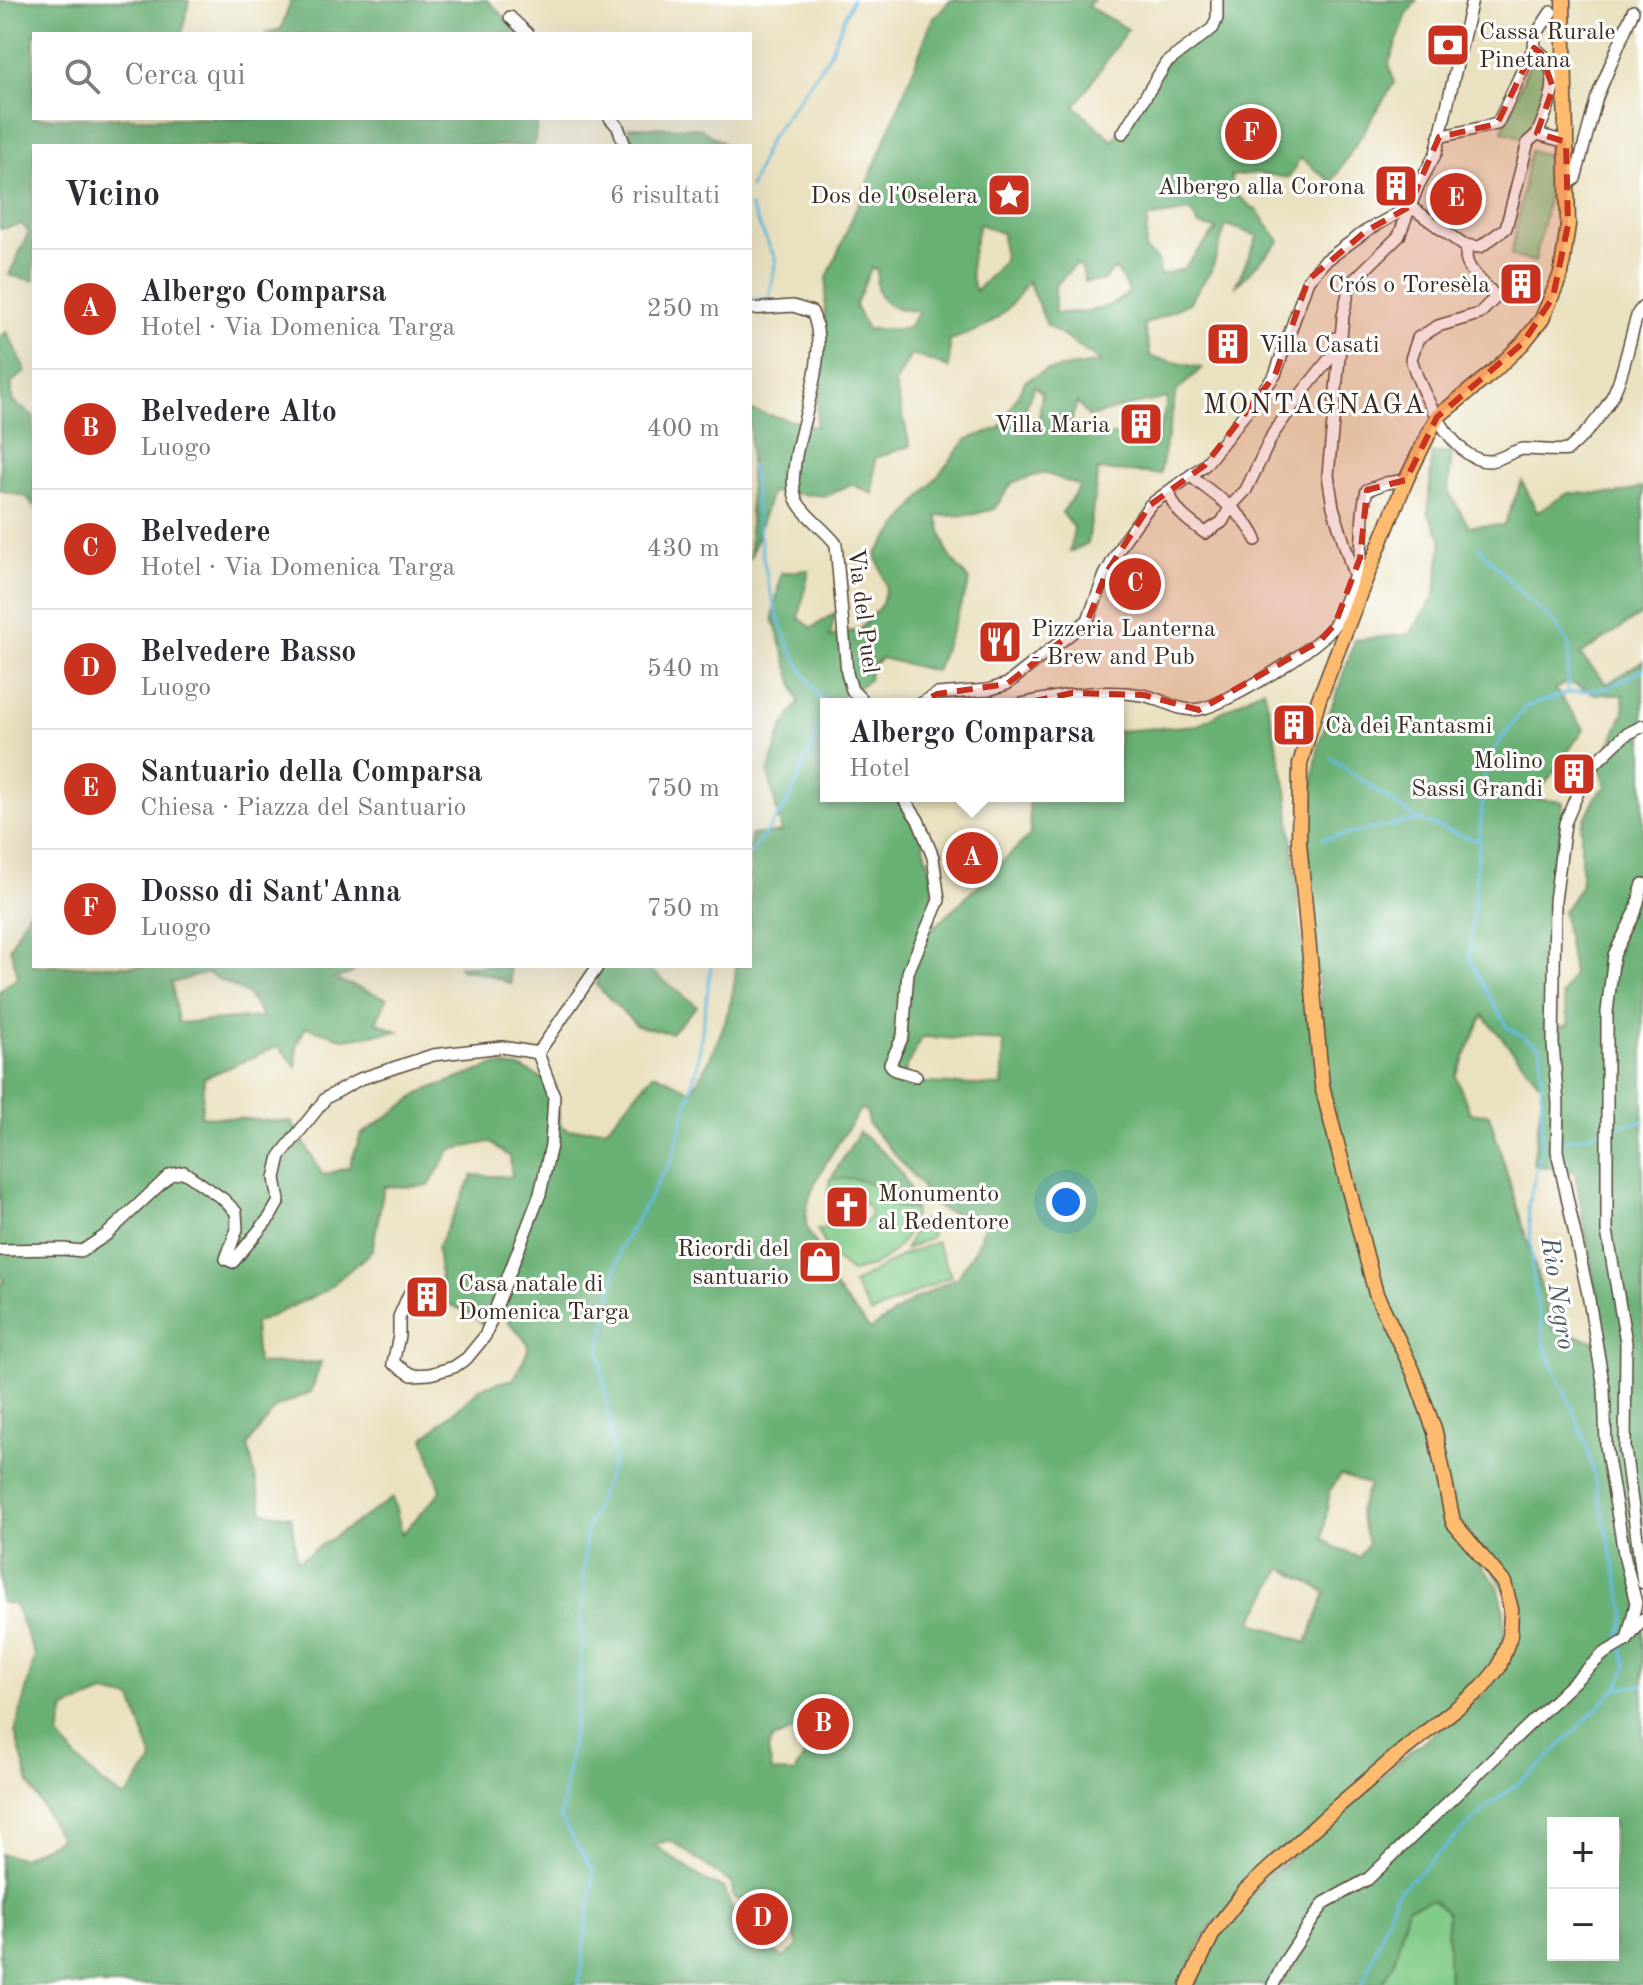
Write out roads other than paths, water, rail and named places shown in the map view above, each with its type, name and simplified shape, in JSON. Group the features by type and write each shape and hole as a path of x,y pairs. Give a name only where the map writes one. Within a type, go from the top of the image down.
{"main road":[{"path":"1188,1985 1214,1931 1245,1891 1361,1786 1482,1688 1499,1667 1510,1636 1511,1609 1504,1583 1453,1522 1435,1432 1413,1371 1376,1294 1322,1086 1299,842 1300,764 1358,581 1437,417 1493,372 1523,343 1542,319 1553,297 1566,252 1563,0"}],"street":[{"path":"1123,133 1166,63 1213,28 1217,18 1217,0"},
{"path":"1358,581 1333,507 1328,475 1343,316 1350,284 1399,236 1409,206 1436,153 1472,0"},
{"path":"1567,184 1575,179 1597,97 1633,11"},
{"path":"1439,137 1497,124 1520,71 1534,48 1535,36 1551,12"},
{"path":"510,17 526,32"},
{"path":"1409,206 1469,246 1480,247 1506,228 1528,142 1537,134 1551,104 1552,69 1534,48"},
{"path":"612,120 624,144"},
{"path":"1537,134 1566,142"},
{"path":"930,698 937,694 988,690 1007,684 1088,620 1105,575 1125,539 1150,505 1205,465 1275,375 1308,280 1324,262 1366,231 1409,206"},
{"path":"1469,246 1464,253 1465,261 1496,297 1479,314 1438,326 1418,338 1411,359 1437,417 1450,437 1472,456 1489,461 1521,449 1568,450 1589,432 1618,384 1638,313 1643,307"},
{"name":"Via del Puel","path":"752,309 793,306 812,312 818,324 817,354 793,485 802,511 825,529 836,544 847,673 852,690 860,698"},
{"path":"1169,492 1173,507 1205,533 1222,522 1246,490 1265,453 1265,447 1289,410 1334,353 1336,326 1343,316"},
{"path":"1191,476 1231,506 1252,530 1256,540"},
{"path":"1049,698 1072,693 1144,695 1175,708 1199,710 1216,704 1320,641 1335,624 1358,581 1361,517 1367,490 1406,480"},
{"path":"1627,1640 1636,1603 1625,1559 1606,1446 1604,1388 1588,1294 1557,1151 1558,1104 1553,1044 1555,901 1565,823 1587,771 1625,735 1643,726"},
{"path":"906,802 918,820 933,857 939,900 908,972 903,1036 890,1064 895,1070 916,1076"},
{"path":"1643,884 1635,913 1614,955 1607,1012 1607,1231 1626,1342 1625,1449 1643,1583"},
{"path":"538,1053 597,968"},
{"path":"0,1250 82,1251 106,1235 170,1175 184,1172 236,1212 237,1229 226,1259 233,1262 270,1217 279,1201 275,1178 280,1156 326,1098 360,1079 433,1055 502,1047 538,1053"},
{"path":"409,1294 399,1317 399,1336 393,1363 412,1375 421,1376 454,1367 477,1348 490,1323 540,1194 551,1145 554,1096 538,1053"},
{"path":"1273,1985 1285,1961 1324,1903 1368,1879 1603,1654 1627,1640 1643,1619"}],"waterway":[{"path":"752,183 769,140 828,57 852,0"},
{"path":"752,210 776,260 769,298 752,300"},
{"path":"752,469 756,512 772,597 794,655 821,698"},
{"path":"1478,546 1520,592 1556,624 1569,645 1567,693"},
{"name":"Rio Negro","path":"1363,1985 1396,1894 1485,1809 1540,1766 1618,1687 1627,1666 1619,1638 1626,1615 1586,1442 1545,1346 1534,1285 1528,1206 1542,1148 1541,1047 1507,1027 1469,959 1486,761 1525,707 1567,693 1608,688 1643,669"},
{"path":"752,851 789,801 820,726"},
{"path":"1331,758 1418,820 1478,841"},
{"path":"1323,839 1418,820"},
{"path":"579,1985 594,1872 560,1818 579,1694 585,1534 614,1461 600,1350 620,1249 673,1156 697,1067 711,968"},
{"path":"1612,1127 1643,1121"},
{"path":"1562,1142 1604,1130"},
{"path":"1619,1687 1643,1685"}],"place":[{"name":"Cassa Rurale Pinetana","path":"1448,45"},
{"name":"Dosso di Sant'Anna","path":"1251,134"},
{"name":"Albergo alla Corona","path":"1396,186"},
{"name":"Dos de l'Oselera","path":"1009,195"},
{"name":"Santuario della Comparsa","path":"1456,199"},
{"name":"Crós o Toresèla","path":"1521,284"},
{"name":"Villa Casati","path":"1228,344"},
{"name":"Villa Maria","path":"1141,424"},
{"name":"Belvedere","path":"1135,584"},
{"name":"Pizzeria Lanterna - Brew and Pub","path":"1000,642"},
{"name":"Cà dei Fantasmi","path":"1294,725"},
{"name":"Molino Sassi Grandi","path":"1574,774"},
{"name":"Albergo Comparsa","path":"972,858"},
{"name":"Monumento al Redentore","path":"847,1207"},
{"name":"Ricordi del santuario","path":"820,1262"},
{"name":"Casa natale di Domenica Targa","path":"427,1297"},
{"name":"Belvedere Alto","path":"823,1724"},
{"name":"Belvedere Basso","path":"762,1919"}],"district":[{"name":"MONTAGNAGA","path":"1315,403"}]}
